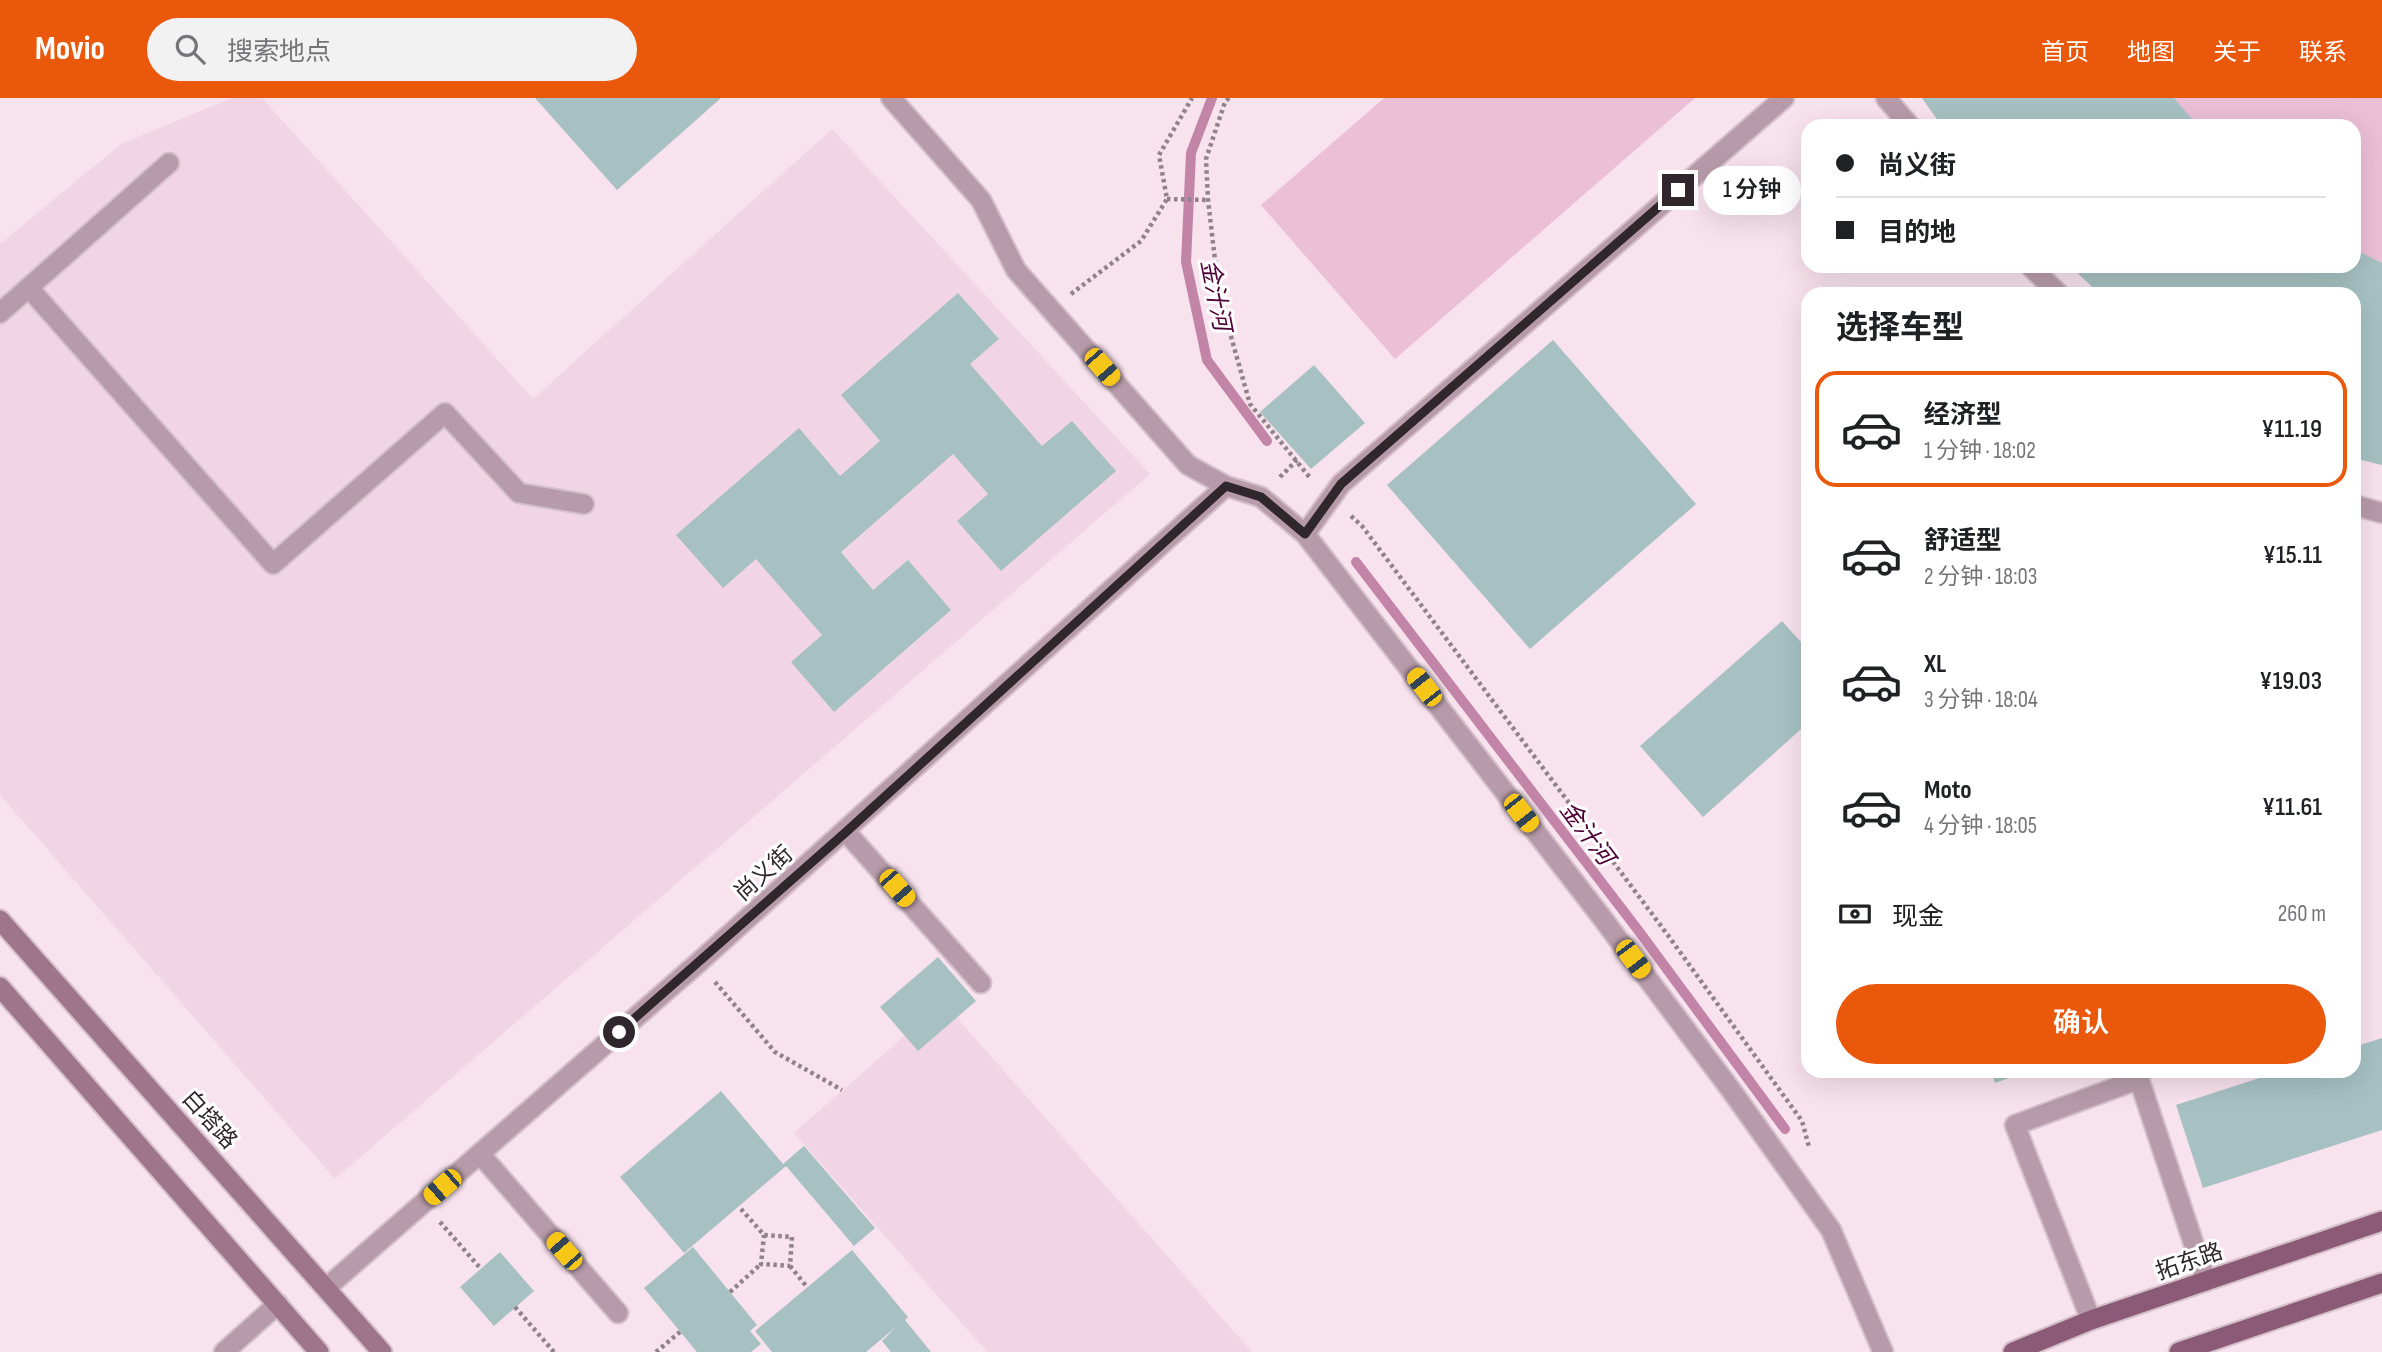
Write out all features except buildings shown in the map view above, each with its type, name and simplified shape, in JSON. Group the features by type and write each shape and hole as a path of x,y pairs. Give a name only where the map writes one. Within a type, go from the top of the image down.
{"main road":[{"name":"白塔路","path":"0,919 382,1352"},
{"path":"0,987 319,1352"},
{"name":"拓东路","path":"2013,1352 2091,1320 2382,1221"},
{"path":"2179,1352 2382,1283"}],"street":[{"path":"891,98 981,200 1016,270 1188,465 1226,486 1261,497 1305,534 1600,915 1731,1090 1831,1230 1883,1352"},
{"path":"1305,534 1341,484 1784,98"},
{"path":"1886,98 1904,119"},
{"path":"0,313 169,163"},
{"path":"2035,273 2046,287"},
{"path":"29,288 273,564 445,413 519,493 583,504"},
{"name":"尚义街","path":"326,1288 846,832 1226,486"},
{"path":"2361,507 2382,513"},
{"path":"846,832 981,984"},
{"path":"2091,1320 2015,1125 2139,1079 2206,1281"},
{"path":"480,1154 618,1313"},
{"path":"224,1352 278,1304"}],"path":[{"path":"1051,309 1141,241 1167,199 1159,156 1192,98"},
{"path":"1229,98 1225,102 1206,159 1208,200 1219,294 1250,404 1309,477 1362,526 1667,934 1802,1121 1812,1158"},
{"path":"1167,199 1208,200"},
{"path":"698,963 775,1052 842,1090"},
{"path":"423,1203 481,1269"},
{"path":"740,1209 764,1235 792,1237 790,1266 807,1287"},
{"path":"730,1292 761,1264 764,1235"},
{"path":"761,1264 790,1266"},
{"path":"515,1307 554,1352"},
{"path":"656,1352 680,1332"}],"shaded area":[{"path":"232,98 262,98 533,399 832,129 1150,474 335,1179 0,795 0,244 121,144"},
{"path":"1384,98 1695,98 1395,359 1261,205"},
{"path":"1922,98 2382,98 2382,465 2361,460 2361,287 2092,287 2078,273 2361,273 2361,119 1937,119"},
{"path":"943,1002 1252,1352 987,1352 794,1133"}],"waterway":[{"name":"金汁河","path":"1212,98 1191,153 1186,262 1207,360 1267,441"},
{"name":"金汁河","path":"1356,562 1638,930 1785,1129"}],"route":[{"path":"619,1032 846,832 1226,486 1261,497 1305,534 1341,484 1678,190"}]}
